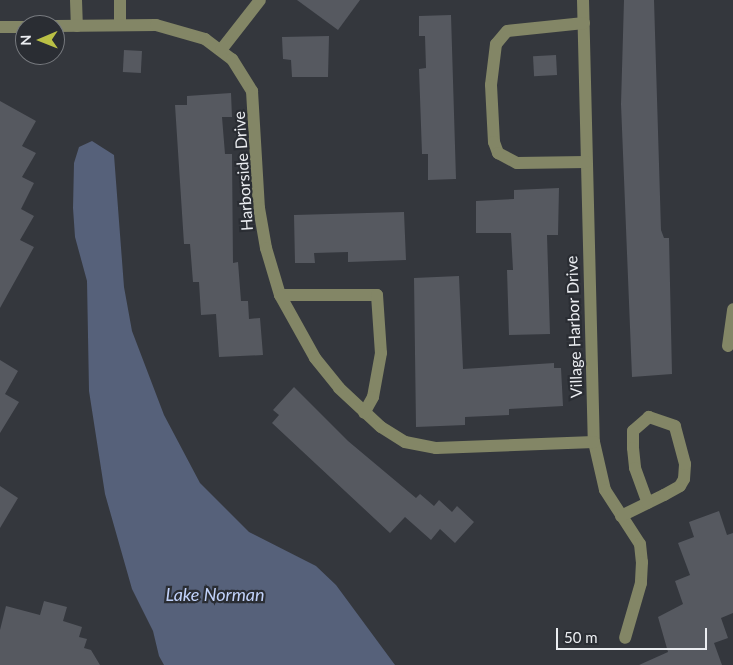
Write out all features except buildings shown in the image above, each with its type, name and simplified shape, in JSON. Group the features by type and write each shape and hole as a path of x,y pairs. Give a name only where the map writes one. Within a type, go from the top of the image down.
{"street":[{"path":"76,0 77,26"},
{"path":"120,0 120,24"},
{"path":"221,50 260,0"},
{"name":"Village Harbor Drive","path":"583,0 594,442 605,490 640,544 642,562 642,583 625,638"},
{"path":"584,23 507,31 496,44 491,84 494,142 498,153 517,163 586,162"},
{"name":"Harborside Drive","path":"65,26 120,24 181,30 221,50 252,91 260,208 266,248 280,295 315,358 364,412 405,442 419,446 594,442"},
{"path":"0,28 15,27"},
{"path":"280,295 378,295 381,353 372,397 364,412"},
{"path":"728,346 733,309"},
{"path":"621,516 680,486 685,464 674,426 666,420 649,417 634,431 633,448 635,468 648,502"}],"water":[{"name":"Lake Norman","path":"92,141 114,155 124,287 132,331 164,415 200,483 249,532 316,566 336,585 395,665 164,665 159,656 153,631 132,589 105,494 89,391 87,281 75,237 73,208 74,163 79,147"}]}
